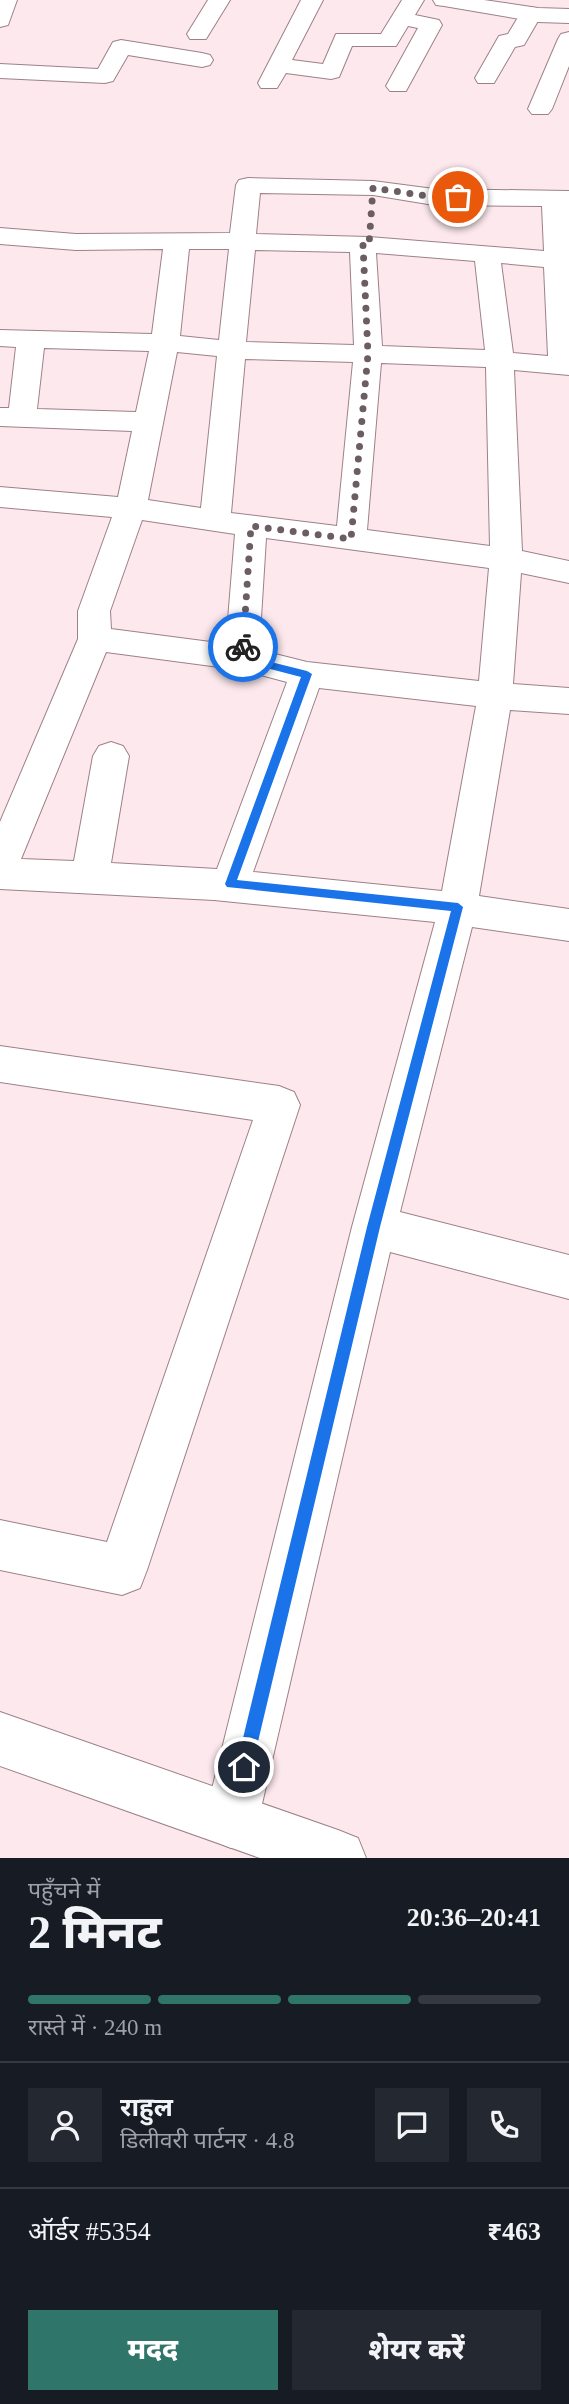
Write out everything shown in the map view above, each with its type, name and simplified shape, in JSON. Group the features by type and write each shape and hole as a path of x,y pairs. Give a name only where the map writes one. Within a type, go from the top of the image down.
{"street":[{"path":"198,34 219,0"},
{"path":"312,0 274,74 331,72 344,39 388,41 407,9 431,25 398,86"},
{"path":"444,0 493,4 569,16"},
{"path":"486,78 507,41 516,40 537,10"},
{"path":"540,109 569,39"},
{"path":"0,71 105,76 121,47 202,60"},
{"path":"215,520 248,185 487,254 563,261"},
{"path":"0,236 76,242 242,242 370,222 434,197 564,197 566,366 442,355 274,353 165,343 0,338"},
{"path":"351,539 368,354 370,222"},
{"path":"0,866 95,639 94,611 131,508 165,343 177,241"},
{"path":"231,1821 374,1227 458,907 495,696 506,559 500,360 487,254"},
{"path":"32,340 11,417 148,422"},
{"path":"0,497 131,508 506,559 569,572"},
{"path":"242,658 251,526"},
{"path":"95,639 242,658 307,674 495,696 569,701"},
{"path":"230,884 307,674"},
{"path":"90,877 111,756"},
{"path":"0,874 230,884 458,907 569,925"},
{"path":"0,1064 279,1105 122,1570 0,1545"},
{"path":"374,1227 569,1277"},
{"path":"0,1739 338,1858"}],"way so far":[{"path":"243,647 251,526 351,539 368,354 363,245 369,245 373,188 434,197 458,197"}],"route":[{"path":"243,647 242,658 307,674 230,884 458,907 374,1227 244,1767"}]}
